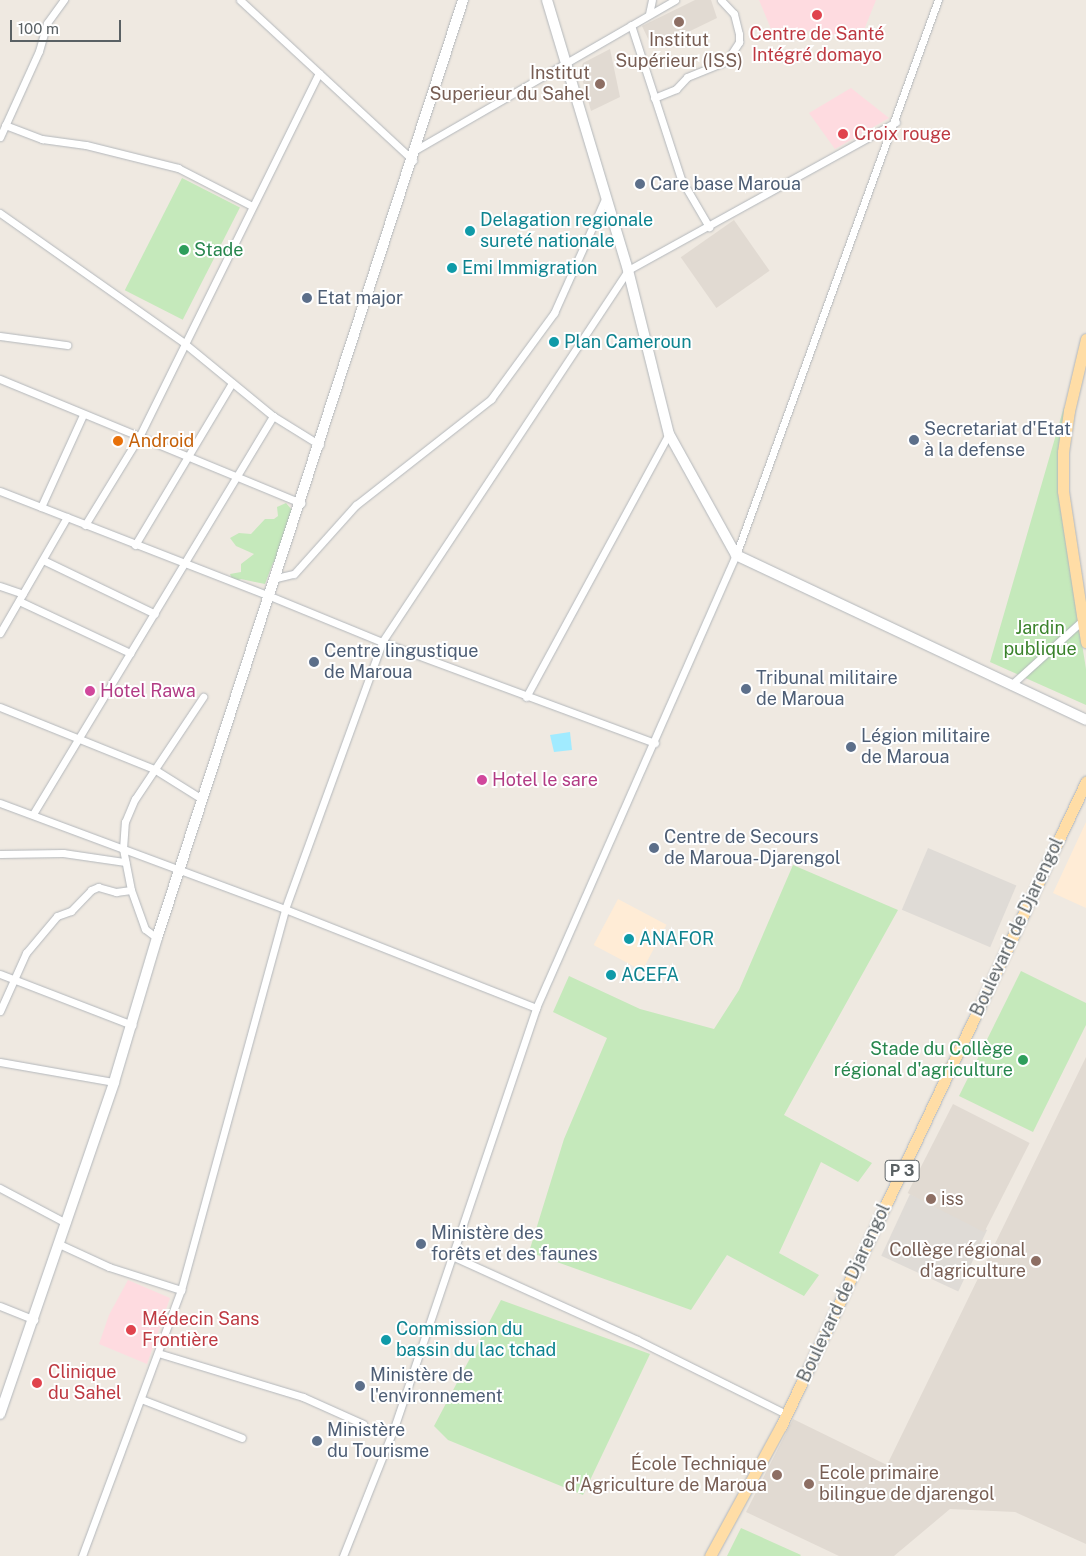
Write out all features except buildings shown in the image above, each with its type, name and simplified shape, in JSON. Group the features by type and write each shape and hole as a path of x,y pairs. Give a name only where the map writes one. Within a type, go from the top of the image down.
{"main road":[{"path":"1086,339 1069,410 1063,452 1063,492 1085,617 1086,642"},
{"name":"Boulevard de Djarengol","path":"710,1556 786,1414 1086,782"}],"street":[{"path":"0,137 39,51 47,23 64,0"},
{"path":"240,0 413,160"},
{"path":"0,1414 34,1320 114,1082 157,938 417,149 463,0"},
{"path":"547,0 567,61 628,270 669,434 736,555 1086,720"},
{"path":"649,14 652,0"},
{"path":"417,149 675,0"},
{"path":"654,98 676,89 687,77 722,63 730,56 739,42 740,34 734,14 721,0"},
{"path":"343,1556 394,1428 536,1008 656,743 736,555 896,122 938,0"},
{"path":"631,25 681,179 709,227"},
{"path":"85,525 139,437 319,73"},
{"path":"82,1556 181,1290 285,909 382,642 628,270 709,227 896,122"},
{"path":"6,125 42,139 86,145 178,168 252,206"},
{"path":"276,578 294,574 356,505 491,399 554,314 606,196"},
{"path":"0,213 184,343 273,416 320,445"},
{"path":"0,336 67,345"},
{"path":"0,379 301,504"},
{"path":"135,545 232,383"},
{"path":"41,507 83,415"},
{"path":"33,814 185,565 235,476 273,416"},
{"path":"526,698 669,434"},
{"path":"0,491 526,698 656,743"},
{"path":"0,633 67,518"},
{"path":"43,560 154,614"},
{"path":"0,586 130,653"},
{"path":"1011,685 1085,617"},
{"path":"157,938 145,929 131,890 123,849 126,822 135,799 203,697"},
{"path":"0,707 154,769 202,799"},
{"path":"0,803 285,909 536,1008"},
{"path":"0,854 63,853 125,862"},
{"path":"0,1011 13,979 29,949 57,916 74,909 91,890 98,887 116,892 131,890"},
{"path":"0,974 132,1025"},
{"path":"0,1062 114,1082"},
{"path":"0,1188 66,1223"},
{"path":"59,1244 109,1266 181,1290"},
{"path":"452,1256 637,1340 786,1414"},
{"path":"0,1306 34,1320"},
{"path":"158,1353 304,1397 363,1424"},
{"path":"141,1399 242,1438"}],"shaded area":[{"name":"Institut Supérieur (ISS)","path":"695,0 711,0 717,18 653,49 642,26"},
{"name":"Centre de Santé Intégré domayo","path":"759,0 876,0 860,40 815,31 771,29"},
{"name":"Institut Superieur du Sahel","path":"610,49 620,97 591,111 580,71 583,63"},
{"name":"Croix rouge","path":"851,88 889,118 835,149 809,113"},
{"path":"734,220 770,271 716,308 681,257"},
{"path":"1086,822 1086,908 1053,893"},
{"path":"928,848 1016,886 990,947 902,910"},
{"path":"618,899 667,925 642,971 594,945"},
{"name":"Collège régional d'agriculture","path":"1086,1057 1086,1544 1015,1512 950,1509 894,1556 839,1556 746,1512 793,1419 887,1465"},
{"path":"953,1104 1030,1143 984,1232 908,1193"},
{"path":"910,1194 987,1230 958,1292 881,1256"},
{"name":"Médecin Sans Frontière","path":"128,1280 170,1298 147,1364 99,1344 109,1315"}],"green space":[{"name":"Stade","path":"182,178 240,208 183,320 125,290"},
{"name":"Jardin publique","path":"1064,407 1058,493 1086,669 1086,705 990,662"},
{"path":"286,503 292,510 284,554 273,563 265,584 241,579 233,582 230,574 241,572 241,564 254,554 236,546 230,538 239,533 251,534 265,519 274,519 278,516 277,507"},
{"path":"793,865 898,910 784,1115 872,1163 858,1182 821,1162 779,1253 819,1275 804,1296 727,1255 691,1310 529,1252 564,1139 607,1038 553,1012 569,976 640,1009 714,1029 739,990"},
{"name":"Stade du Collège régional d'agriculture","path":"1021,971 1086,1003 1086,1025 1033,1132 959,1096"},
{"path":"501,1300 650,1354 583,1495 448,1440 434,1426"},
{"path":"741,1528 801,1555 727,1556"}],"water":[{"path":"570,732 572,750 554,752 550,735"}],"place":[{"name":"Centre de Santé Intégré domayo","path":"817,15"},
{"name":"Institut Supérieur (ISS)","path":"679,22"},
{"name":"Institut Superieur du Sahel","path":"600,84"},
{"name":"Croix rouge","path":"843,134"},
{"name":"Care base Maroua","path":"640,184"},
{"name":"Delagation regionale sureté nationale","path":"470,231"},
{"name":"Stade","path":"184,250"},
{"name":"Emi Immigration","path":"452,268"},
{"name":"Etat major","path":"307,298"},
{"name":"Plan Cameroun","path":"554,342"},
{"name":"Secretariat d'Etat à la defense","path":"914,440"},
{"name":"Android","path":"118,441"},
{"name":"Centre lingustique de Maroua","path":"314,662"},
{"name":"Tribunal militaire de Maroua","path":"746,689"},
{"name":"Hotel Rawa","path":"90,691"},
{"name":"Légion militaire de Maroua","path":"851,747"},
{"name":"Hotel le sare","path":"482,780"},
{"name":"Centre de Secours de Maroua-Djarengol","path":"654,848"},
{"name":"ANAFOR","path":"629,939"},
{"name":"ACEFA","path":"611,975"},
{"name":"Stade du Collège régional d'agriculture","path":"1023,1060"},
{"name":"iss","path":"931,1199"},
{"name":"Ministère des forêts et des faunes","path":"421,1244"},
{"name":"Collège régional d'agriculture","path":"1036,1261"},
{"name":"Médecin Sans Frontière","path":"131,1330"},
{"name":"Commission du bassin du lac tchad","path":"386,1340"},
{"name":"Clinique du Sahel","path":"37,1383"},
{"name":"Ministère de l'environnement","path":"360,1386"},
{"name":"Ministère du Tourisme","path":"317,1441"},
{"name":"École Technique d'Agriculture de Maroua","path":"777,1475"},
{"name":"Ecole primaire bilingue de djarengol","path":"809,1484"}]}
